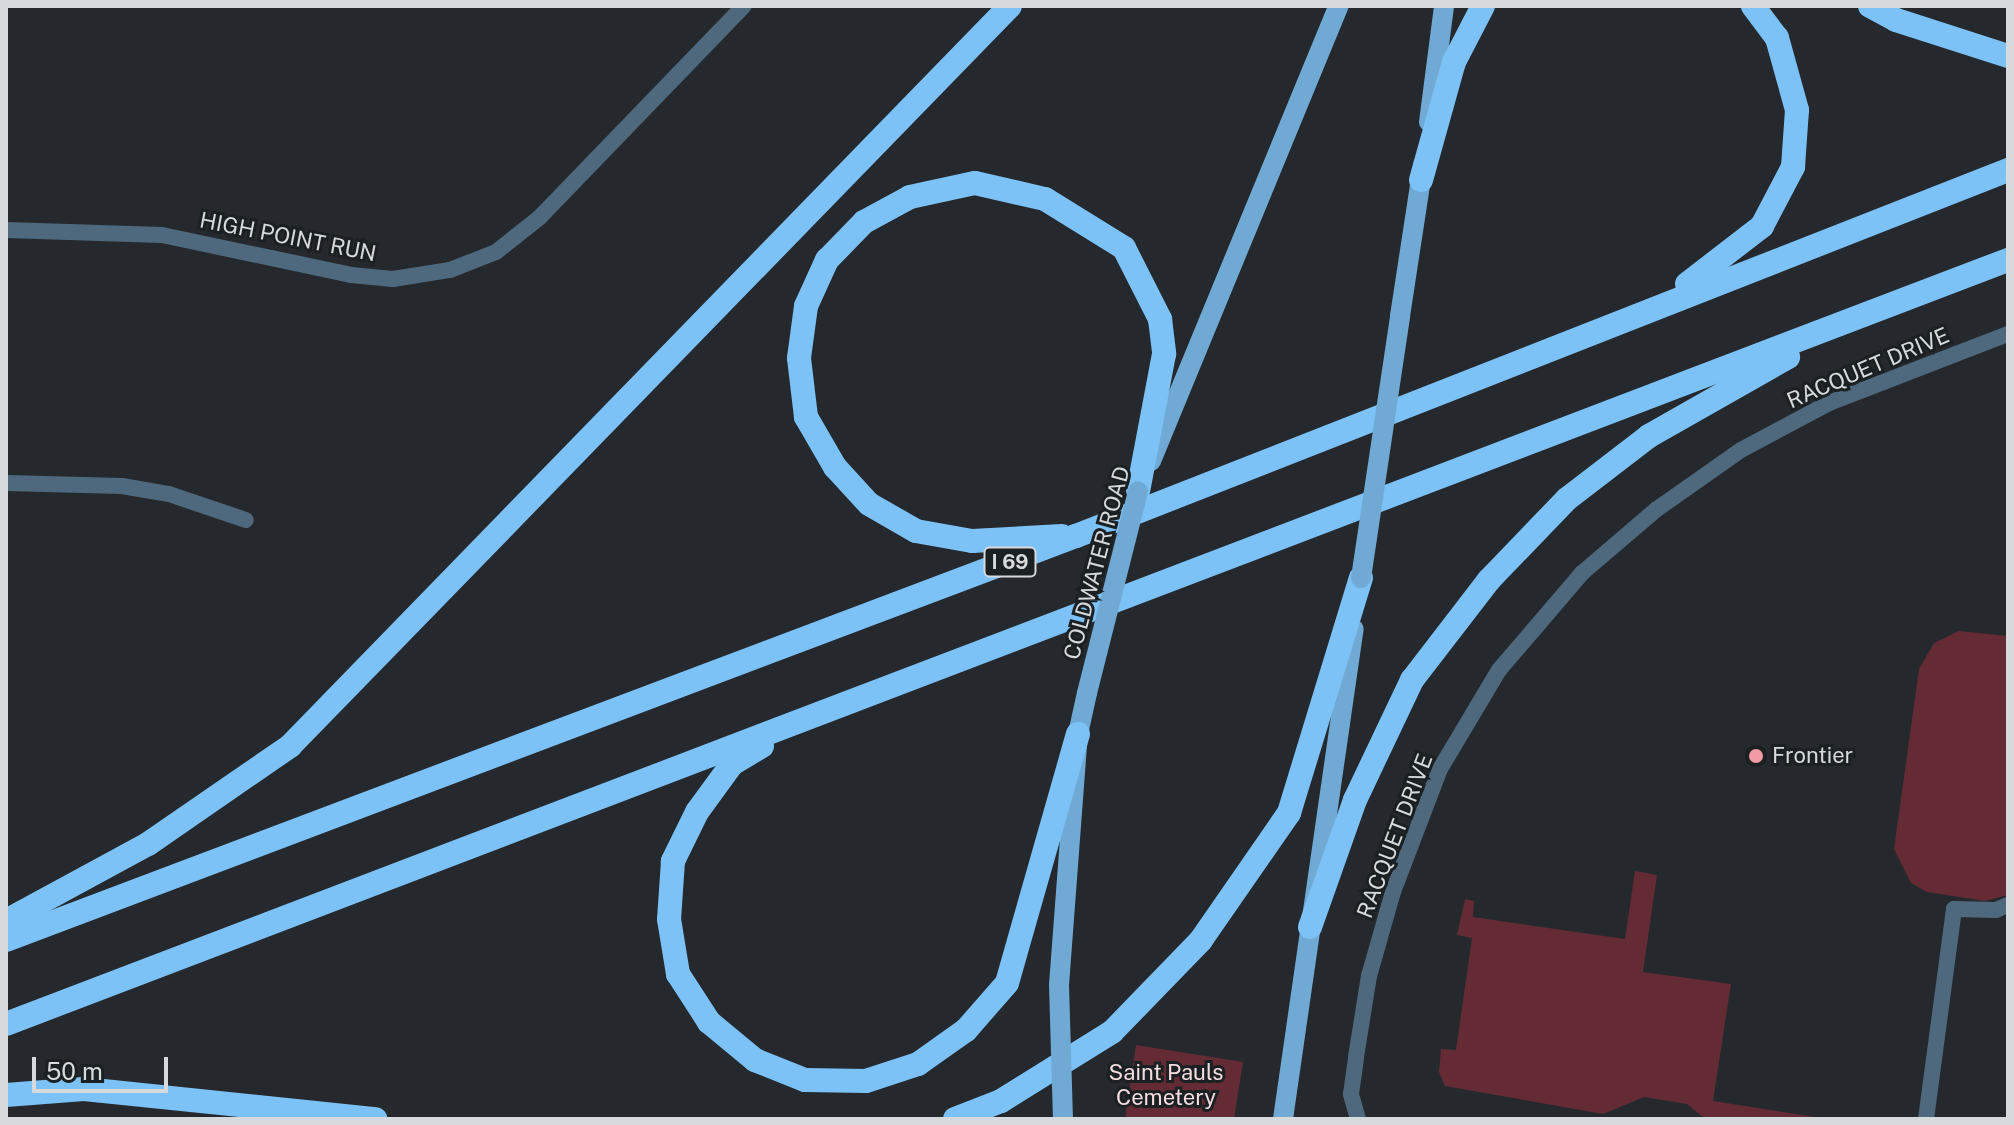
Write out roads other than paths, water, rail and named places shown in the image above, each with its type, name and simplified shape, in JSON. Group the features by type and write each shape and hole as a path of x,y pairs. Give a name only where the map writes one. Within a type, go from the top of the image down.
{"highway":[{"path":"6,921 148,844 290,746 1010,6"},
{"path":"1421,180 1454,62 1483,6"},
{"path":"1633,315 1703,275 1762,226 1793,167 1797,110 1777,38 1753,6"},
{"path":"1870,6 1896,20 2008,56"},
{"name":"I 69","path":"6,940 1076,536 2008,170"},
{"path":"1076,536 972,541 916,531 869,504 852,485 806,417 799,358 806,306 827,260 864,222 910,197 975,183 1045,199 1124,248 1145,281 1160,319 1164,354 1165,404 1138,491"},
{"path":"6,1024 2008,260"},
{"path":"1310,927 1355,800 1412,680 1489,580 1567,499 1649,436 1854,318"},
{"path":"955,1119 1001,1101 1112,1032 1201,940 1289,813 1361,578"},
{"path":"808,717 732,764 697,812 673,861 669,919 678,974 709,1022 755,1060 805,1080 866,1081 918,1064 966,1030 1007,983 1078,734"},
{"path":"6,1095 84,1089 365,1118"}],"main road":[{"path":"1165,404 1339,6"},
{"path":"1283,1119 1444,6"},
{"name":"COLDWATER ROAD","path":"1063,1119 1059,985 1078,734 1138,491"}],"street":[{"name":"HIGH POINT RUN","path":"6,230 162,235 351,275 393,279 450,270 496,252 540,217 744,6"},
{"name":"RACQUET DRIVE","path":"1358,1119 1351,1094 1356,1057 1369,976 1393,892 1440,769 1499,670 1582,573 1657,509 1741,450 1829,403 2008,334"},
{"path":"6,483 122,486 169,494 246,520"},
{"path":"1926,1119 1954,909 1996,910 2008,905"}],"place":[{"name":"Frontier","path":"1756,756"}],"park label":[{"name":"Saint Pauls Cemetery","path":"1166,1084"}]}
